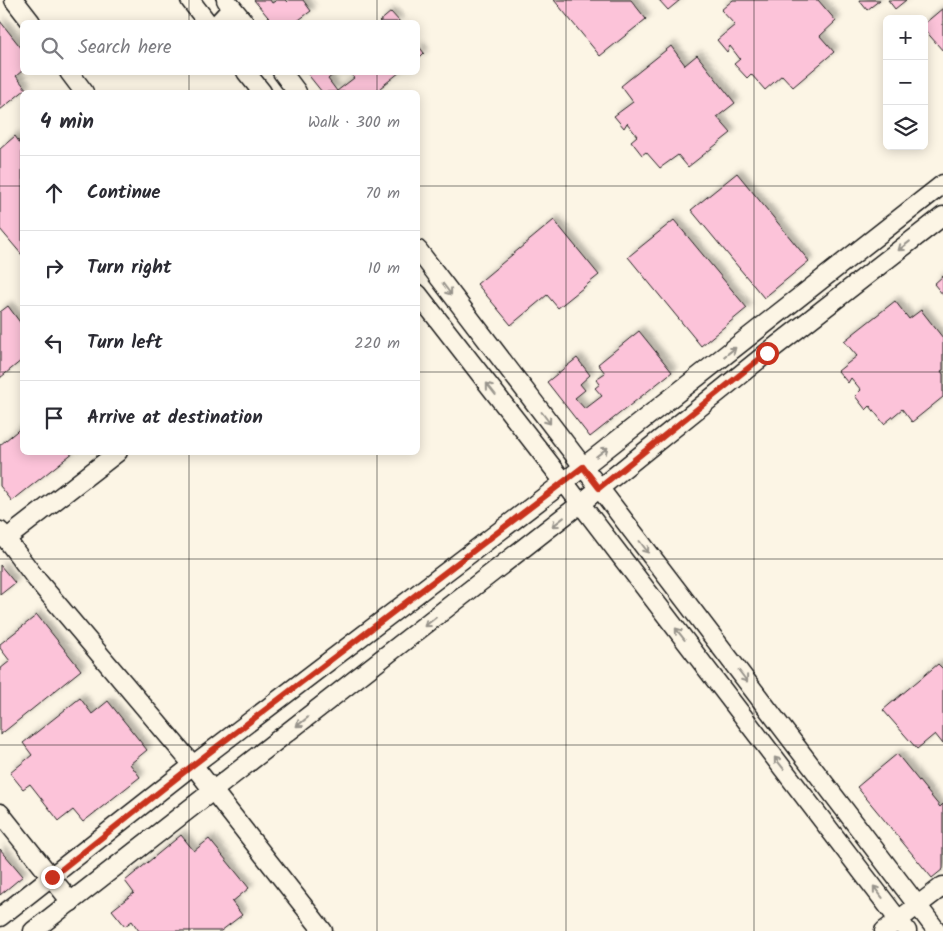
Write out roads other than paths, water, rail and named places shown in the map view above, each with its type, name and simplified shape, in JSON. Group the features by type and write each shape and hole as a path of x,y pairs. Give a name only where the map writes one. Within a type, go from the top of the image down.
{"street":[{"path":"14,0 29,20"},
{"path":"190,0 206,20"},
{"path":"220,20 229,4 242,20"},
{"path":"71,75 82,90"},
{"path":"248,75 260,90"},
{"path":"284,75 296,90"},
{"path":"0,917 193,765 564,482 943,184"},
{"path":"33,931 580,504 767,353 943,216"},
{"path":"420,253 937,931 943,926"},
{"path":"420,297 903,925"},
{"path":"114,455 3,535 37,580 193,765 323,931"},
{"path":"0,813 71,902"},
{"path":"884,931 903,925 918,905 943,886"}]}
